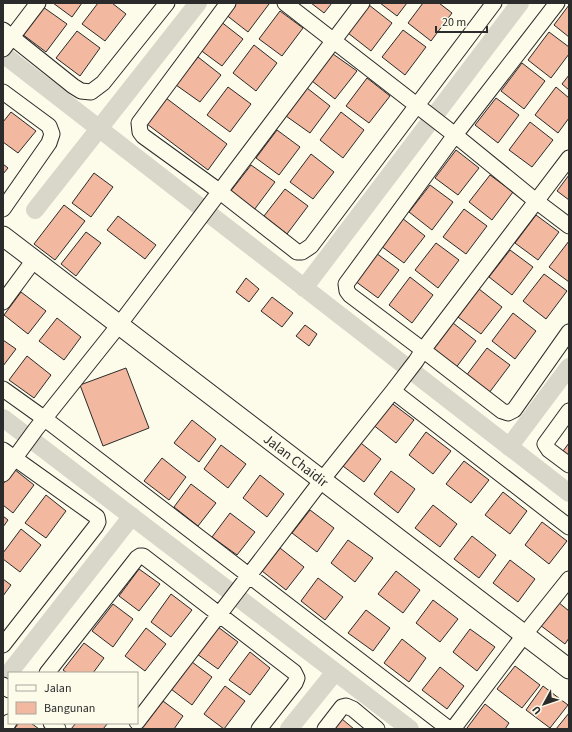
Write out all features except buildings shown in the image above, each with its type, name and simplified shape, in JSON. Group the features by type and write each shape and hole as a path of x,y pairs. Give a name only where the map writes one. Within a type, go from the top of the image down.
{"street":[{"path":"38,3 6,40 73,86 86,92 91,92 103,83 167,3"},
{"path":"228,3 138,125 143,136 216,196 297,252 302,252 311,246 420,108 494,3"},
{"path":"285,3 452,132 569,226"},
{"path":"3,474 13,453 40,424 119,325 362,3"},
{"path":"557,3 452,132 346,284 347,291 350,295 420,355 502,411 508,412 514,410 569,332"},
{"path":"3,92 49,126 52,134 49,143 3,209"},
{"path":"138,721 322,480 396,388 569,158"},
{"name":"Jalan Chaidir","path":"3,236 569,669"},
{"path":"3,302 28,256"},
{"path":"396,388 569,527"},
{"path":"3,389 40,424 449,729"},
{"path":"569,411 545,444 548,450 569,465"},
{"path":"3,645 98,522 97,517 13,453"},
{"path":"48,672 137,558 143,556 222,610 294,672 297,678 295,683 259,729"},
{"path":"453,729 569,579"},
{"path":"325,729 342,707 346,706 353,709 377,729"}],"waterway":[{"path":"35,210 198,3"},
{"path":"304,288 520,3"},
{"path":"3,54 569,493"},
{"path":"509,447 569,367"},
{"path":"3,418 410,729"},
{"path":"10,672 132,516"},
{"path":"289,729 335,672"}]}
